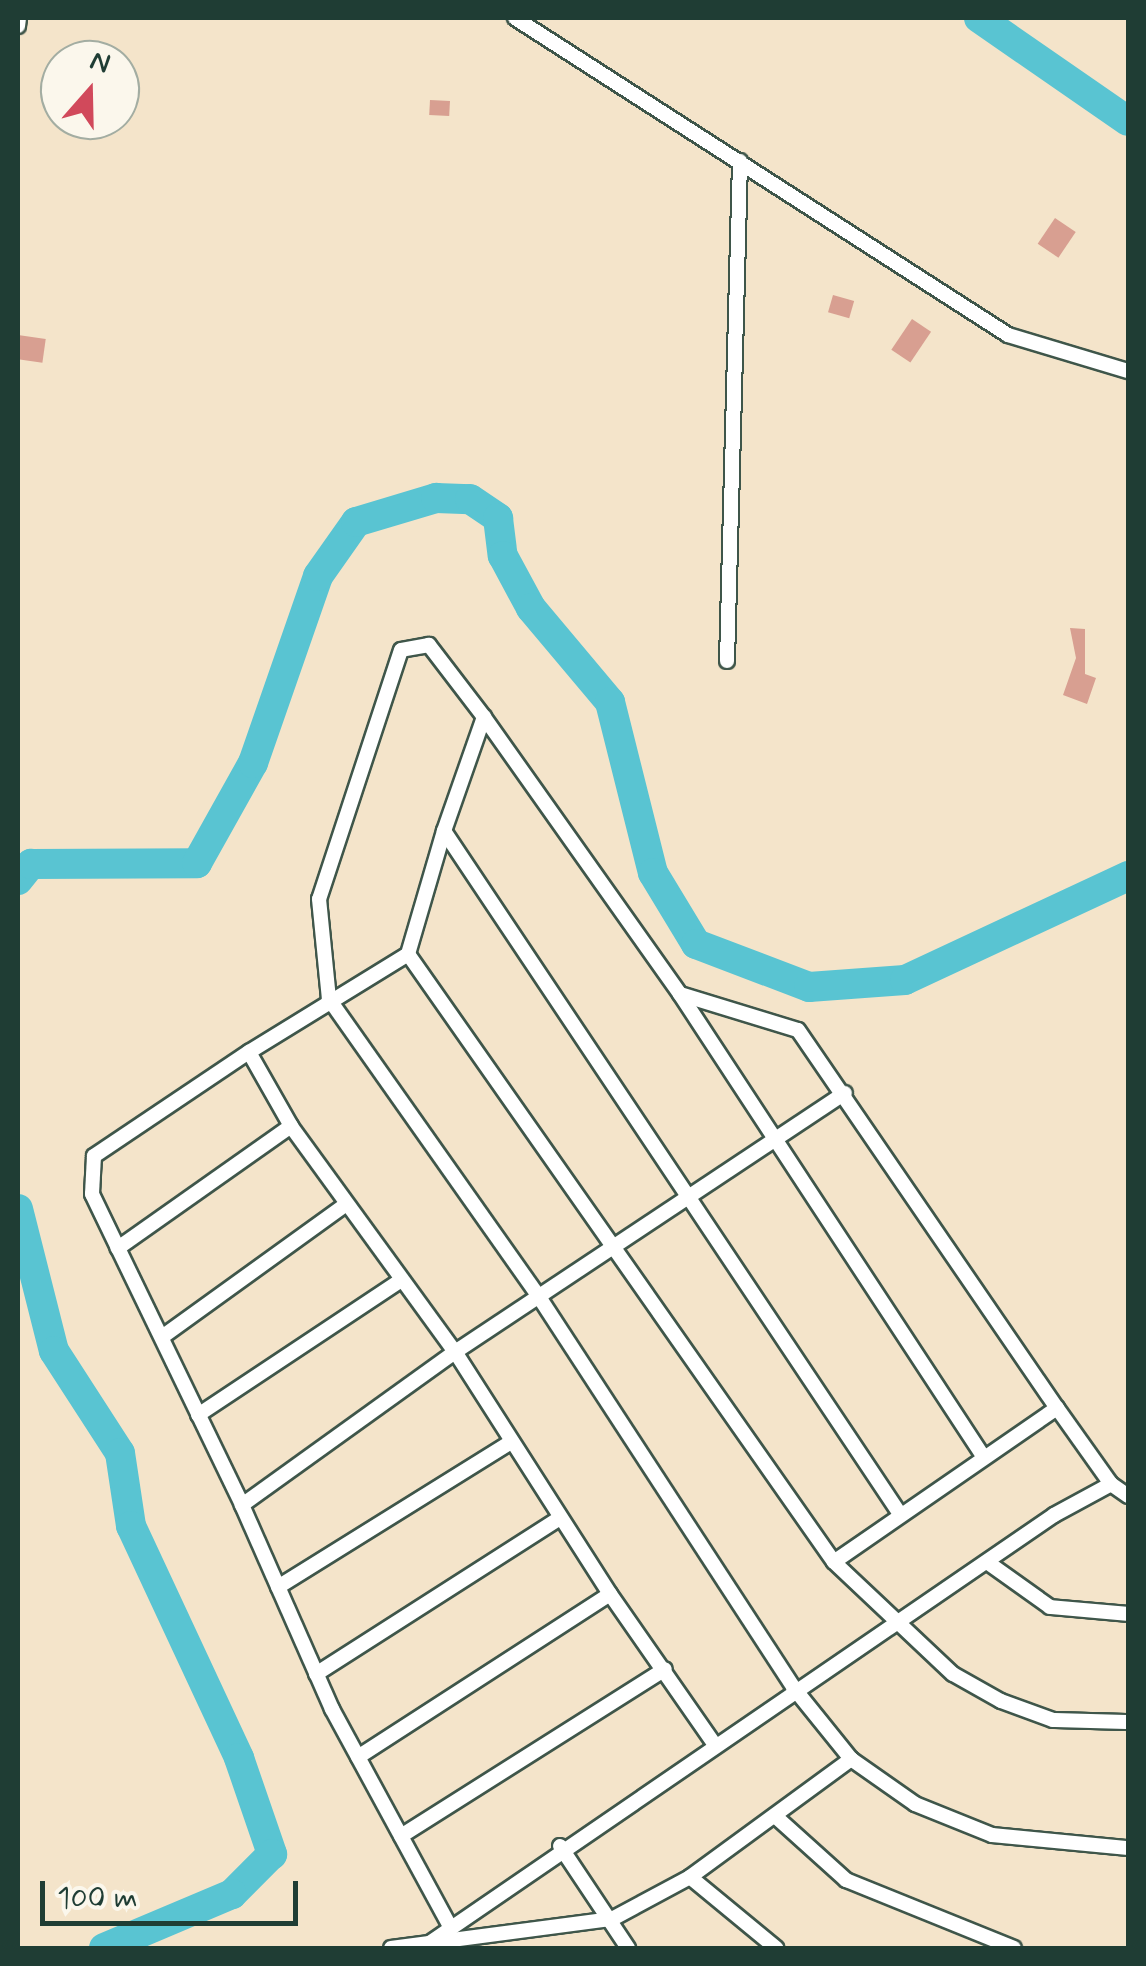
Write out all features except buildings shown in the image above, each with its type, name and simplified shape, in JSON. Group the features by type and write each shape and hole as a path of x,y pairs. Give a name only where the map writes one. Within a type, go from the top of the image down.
{"street":[{"path":"18,26 20,18"},
{"path":"515,18 1008,335 1128,371"},
{"path":"726,660 740,161"},
{"path":"981,1453 774,1144 680,994 484,717 429,645 400,650 319,899 330,1000 540,1300 793,1688 852,1759 915,1804 992,1835 1128,1848"},
{"path":"451,1928 316,1674 242,1505 92,1194 94,1156 249,1052 408,954 444,831 484,717"},
{"path":"444,831 694,1197 898,1511"},
{"path":"408,954 834,1562 893,1624 1000,1701 1053,1720 1128,1722"},
{"path":"680,994 798,1030 1057,1408 1111,1484 1128,1496"},
{"path":"249,1052 342,1207 456,1352 610,1594 666,1669 713,1742"},
{"path":"242,1505 456,1352 615,1252 844,1093"},
{"path":"118,1248 291,1126"},
{"path":"162,1338 342,1207"},
{"path":"198,1415 400,1281"},
{"path":"834,1562 981,1453 1057,1408"},
{"path":"278,1586 511,1442"},
{"path":"428,1944 560,1846 793,1688 1111,1484"},
{"path":"316,1674 560,1518"},
{"path":"986,1562 1050,1607 1128,1614"},
{"path":"358,1757 610,1594"},
{"path":"401,1836 666,1669"},
{"path":"391,1948 612,1918 690,1877 852,1759"},
{"path":"775,1816 846,1880 1014,1948"},
{"path":"560,1846 612,1918 628,1948"},
{"path":"690,1877 776,1948"}],"waterway":[{"path":"979,18 1128,121"},
{"path":"18,880 31,864 197,863 253,763 318,576 356,522 436,498 470,499 498,518 503,556 531,608 610,702 653,873 696,944 809,987 905,980 1128,876"},
{"path":"18,1209 54,1351 120,1453 131,1526 239,1758 272,1854 232,1894 104,1948"}]}
